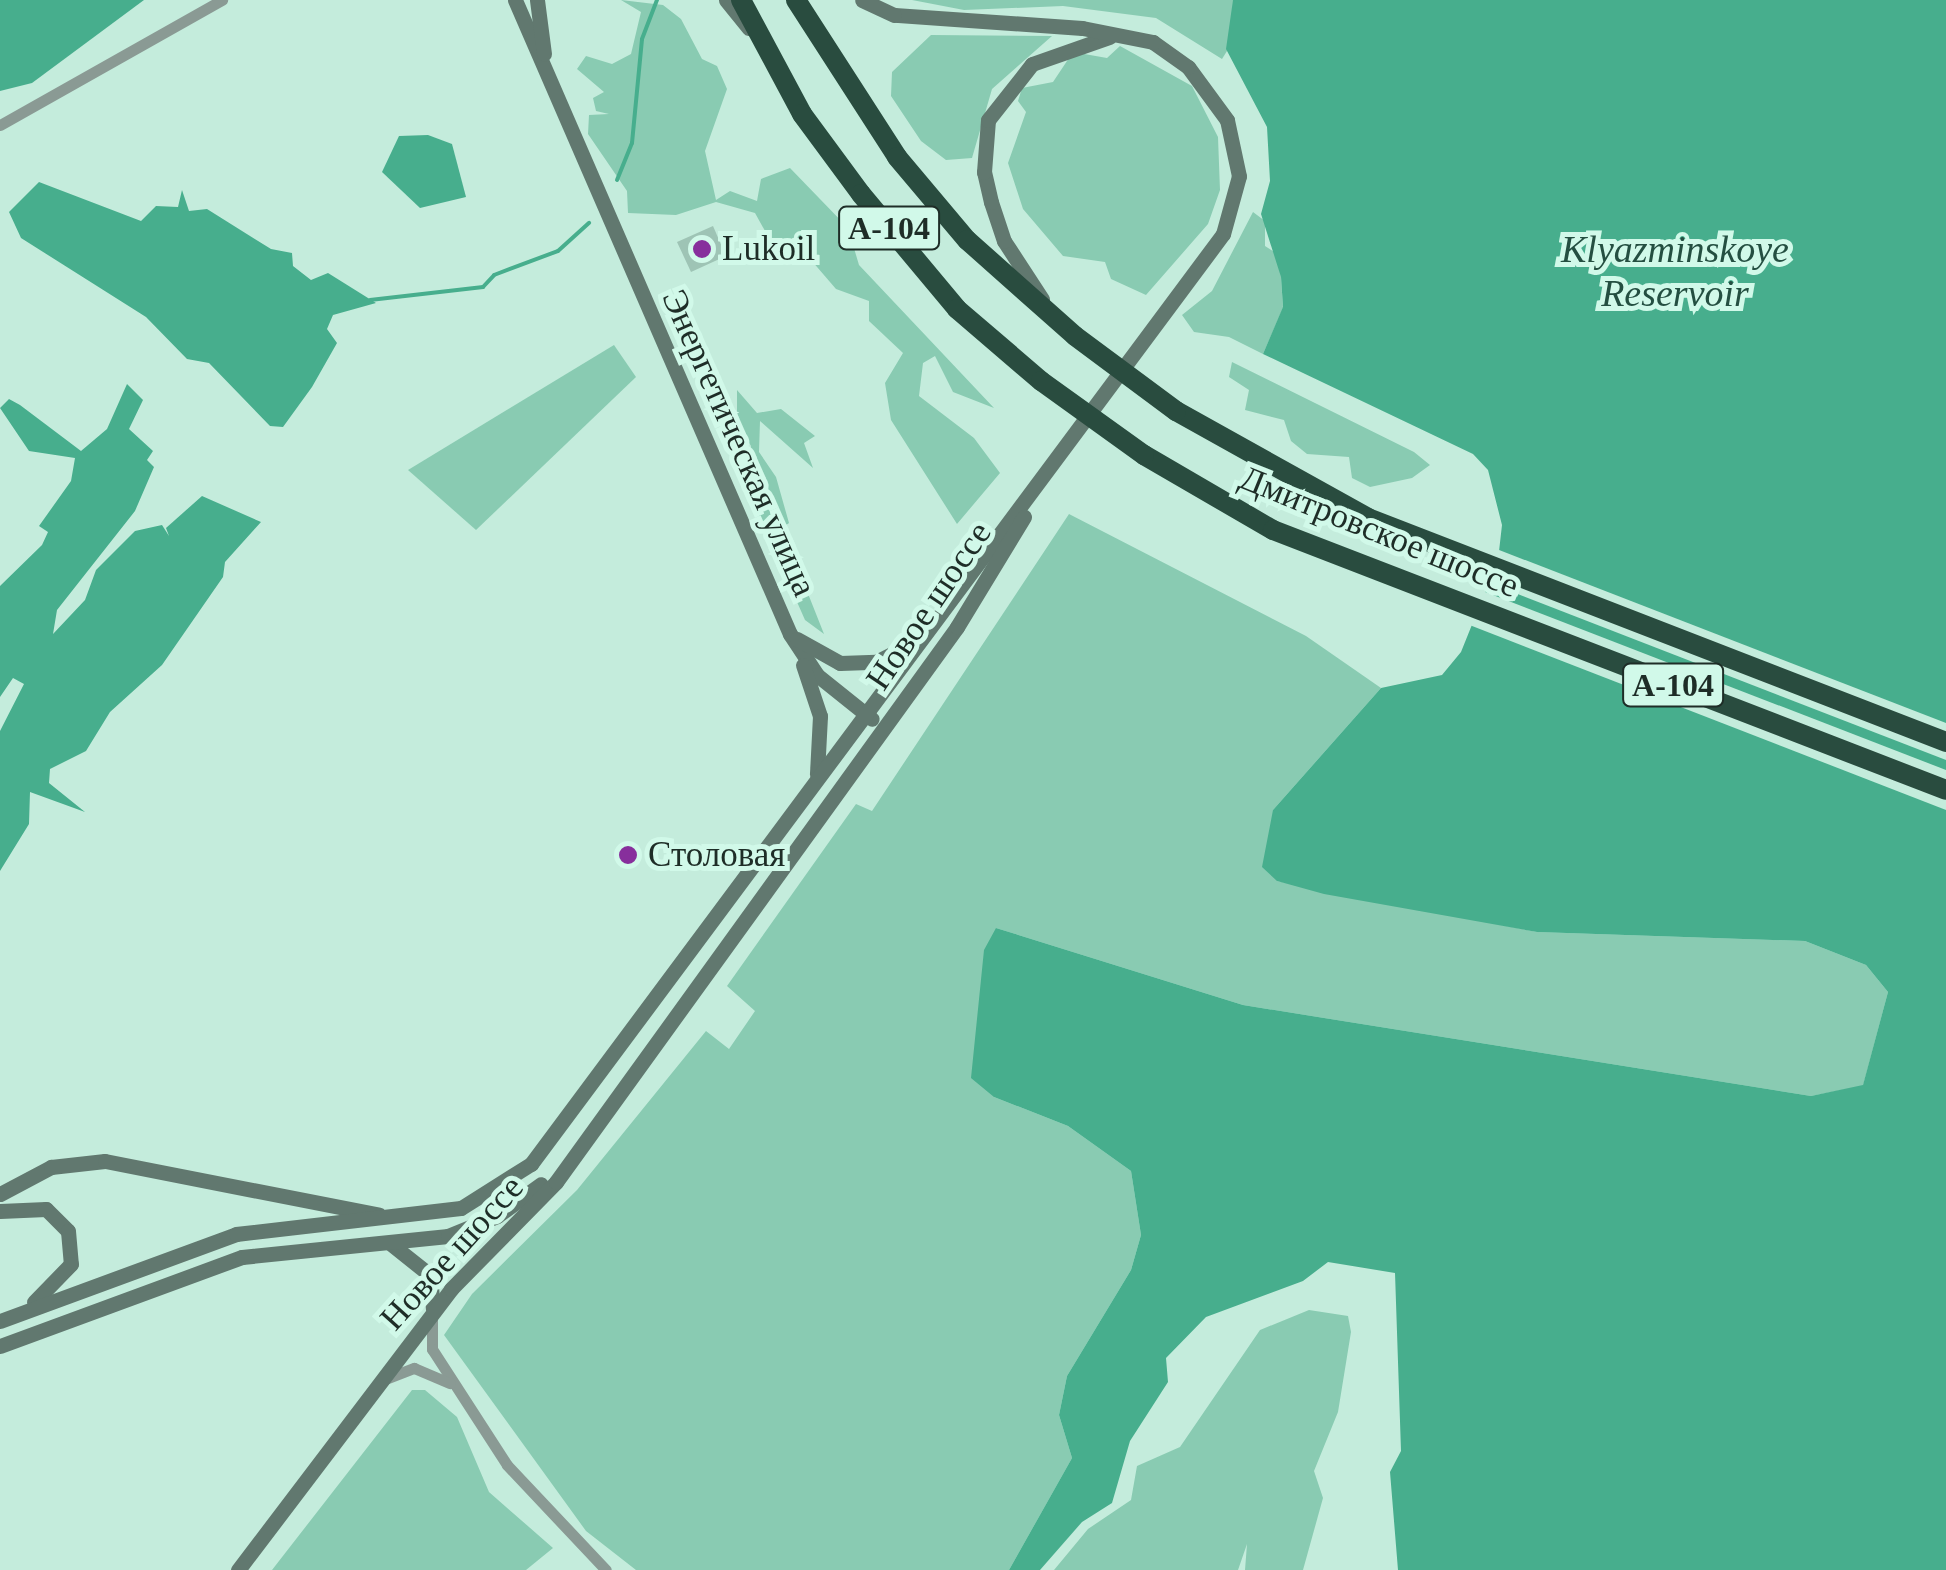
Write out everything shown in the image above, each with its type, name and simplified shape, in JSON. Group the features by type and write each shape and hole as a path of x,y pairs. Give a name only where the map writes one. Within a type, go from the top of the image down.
{"highway":[{"name":"Дмитровское шоссе","path":"741,0 802,114 957,309 1041,381 1144,455 1273,530 1946,790"},
{"name":"Дмитровское шоссе","path":"796,0 897,157 967,240 1071,332 1176,412 1311,492 1418,538 1946,742"}],"main road":[{"path":"516,0 551,87"},
{"path":"537,0 551,87"},
{"path":"726,0 766,51"},
{"path":"862,0 894,15 952,23 1126,34 1153,42 1215,96 1236,146 1234,205 1196,276 1052,471"},
{"path":"1071,332 1004,241 984,172 988,120 1032,64 1126,34"},
{"name":"Энергетическая улица","path":"551,87 790,634 816,675 884,727"},
{"name":"Новое шоссе","path":"0,1320 236,1234 402,1219 486,1196 545,1150 924,632 1052,471"},
{"name":"Новое шоссе","path":"238,1570 433,1312 556,1182 590,1129 957,627 1052,471"},
{"path":"790,634 825,658 862,664 888,659 924,632"},
{"path":"790,634 820,716 815,780"},
{"path":"0,1346 242,1256 448,1236 497,1216 533,1192 590,1129"},
{"path":"0,1194 51,1168 104,1161 402,1219"},
{"path":"0,1211 46,1209 68,1231 72,1252 57,1286 0,1320"},
{"path":"391,1244 430,1275 433,1312"}],"street":[{"path":"0,124 222,0"},
{"path":"433,1312 430,1342 454,1386 533,1499 606,1570"},
{"path":"412,1340 430,1342"},
{"path":"381,1382 414,1368 454,1386"}],"shaded area":[{"path":"621,0 663,5 681,19 702,59 717,66 727,89 705,151 716,200 730,191 757,201 761,179 790,168 848,228 859,265 994,408 953,392 935,356 923,363 919,396 974,438 1000,473 957,524 891,420 885,383 903,353 869,321 869,301 836,289 805,253 775,249 755,213 716,202 676,215 628,213 627,191 588,134 589,115 609,114 596,111 593,98 604,92 577,69 586,56 612,64 631,54 641,12"},
{"path":"912,0 1233,0 1232,43 1222,59 1156,18 1063,6 964,10"},
{"path":"931,35 1052,36 992,89 972,158 946,160 921,141 891,96 892,72"},
{"path":"1120,46 1192,86 1218,137 1220,190 1208,224 1146,295 1111,279 1105,262 1063,256 1023,209 1008,163 1026,112 1018,101 1022,88 1053,82 1073,52 1107,58"},
{"path":"1253,212 1265,221 1265,246 1279,255 1281,277 1283,308 1263,354 1229,337 1194,332 1182,315 1212,291"},
{"path":"614,345 636,377 476,530 408,470"},
{"path":"1232,362 1414,452 1430,465 1412,478 1370,487 1352,478 1349,457 1307,454 1291,441 1284,420 1245,410 1249,390 1229,377"},
{"path":"737,390 757,413 781,409 815,436 804,443 813,468 760,421 759,452 776,477 789,523 782,528 824,634 805,620 744,482 751,446 737,423"},
{"path":"1069,514 1306,636 1381,688 1273,810 1277,881 1537,932 1805,941 1866,965 1888,992 1863,1086 1811,1096 1243,1005 996,928 994,1097 1068,1126 1131,1171 1141,1235 1131,1270 1067,1376 1059,1415 1072,1458 1009,1570 636,1570 586,1531 444,1335 472,1294 577,1190 706,1031 729,1049 755,1011 727,986 856,804 872,811"},
{"path":"1309,1310 1348,1316 1351,1332 1338,1412 1314,1471 1323,1498 1303,1570 1245,1570 1247,1544 1238,1570 1054,1570 1088,1529 1131,1500 1137,1466 1180,1447 1260,1330"},
{"path":"412,1390 425,1390 457,1417 489,1492 553,1548 526,1570 272,1570"}],"water":[{"path":"0,0 144,0 32,83 0,91"},
{"name":"Klyazminskoye Reservoir","path":"1233,0 1946,0 1946,1570 1398,1570 1390,1472 1401,1451 1395,1273 1328,1262 1303,1281 1206,1317 1166,1358 1168,1382 1130,1441 1112,1503 1082,1522 1040,1570 1009,1570 1072,1458 1059,1415 1067,1376 1131,1270 1141,1235 1131,1171 1068,1126 994,1097 971,1078 984,950 996,928 1243,1005 1811,1096 1863,1085 1888,992 1866,965 1805,941 1537,932 1324,894 1277,881 1262,867 1273,810 1381,688 1442,675 1461,652 1498,560 1502,525 1488,470 1473,454 1263,354 1283,307 1281,277 1261,214 1270,181 1267,127 1226,49"},
{"path":"428,135 452,144 466,197 420,208 382,172 399,136"},
{"path":"39,182 141,221 156,206 178,207 182,190 189,211 207,209 271,249 292,253 293,266 311,280 328,273 376,303 333,315 327,329 337,343 283,427 270,426 209,363 187,359 146,317 21,238 9,212"},
{"path":"127,384 143,400 129,429 153,451 147,460 154,467 135,511 57,610 53,634 85,600 96,570 135,531 162,525 169,536 166,528 202,496 261,522 225,562 223,577 162,665 110,712 86,751 50,769 49,783 85,812 30,792 29,824 0,871 0,731 24,684 13,678 0,697 0,586 42,545 48,532 39,526 71,481 75,458 29,451 0,408 9,399 81,451 107,429"}],"pier":[{"path":"1494,548 1946,723 1946,760 1484,581"},
{"path":"1480,590 1946,770 1946,810 1467,624"}],"building":[{"name":"Lukoil","path":"713,226 726,256 691,272 677,242"}],"waterway":[{"path":"617,180 632,143 642,39 657,0"},
{"path":"370,300 483,287 494,275 558,251 589,223"}],"place":[{"name":"Lukoil","path":"702,249"},
{"name":"Столовая","path":"628,855"}]}
